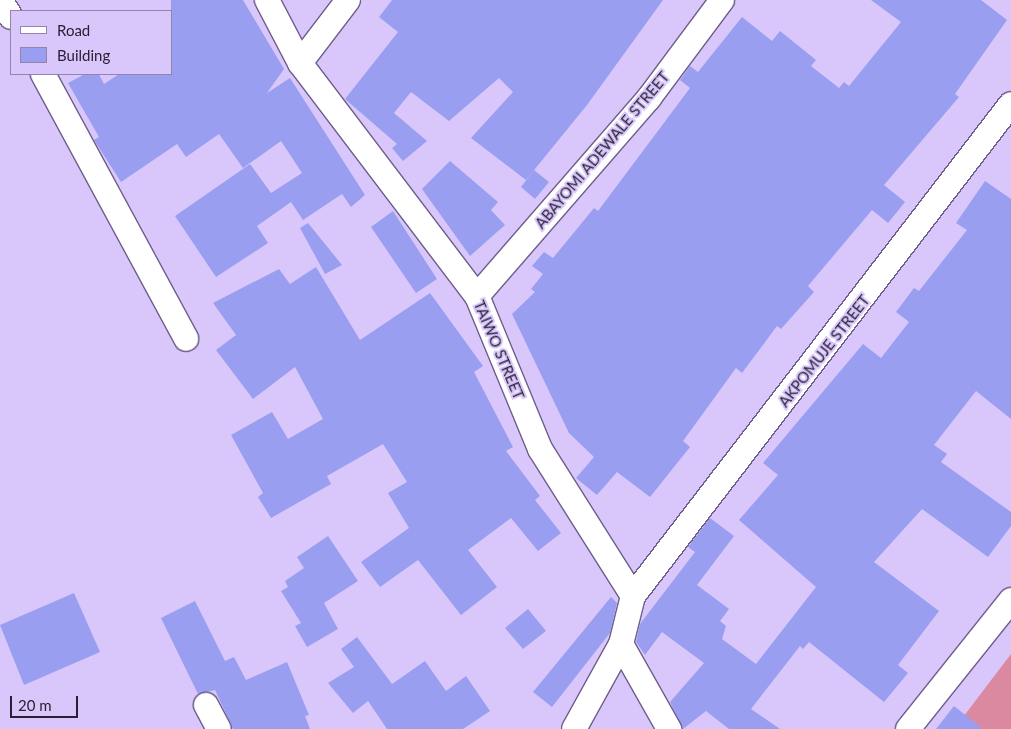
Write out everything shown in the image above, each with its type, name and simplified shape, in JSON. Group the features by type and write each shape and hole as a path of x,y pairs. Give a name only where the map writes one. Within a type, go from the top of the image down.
{"street":[{"path":"0,0 10,15"},
{"name":"TAIWO STREET","path":"267,0 300,64 476,296 540,449 633,596"},
{"path":"300,64 348,0"},
{"name":"ABAYOMI ADEWALE STREET","path":"476,296 649,98 722,0"},
{"path":"44,75 186,339"},
{"name":"AKPOMUJE STREET","path":"633,596 1011,104"},
{"path":"574,729 621,644 633,596"},
{"path":"908,729 1011,600"},
{"path":"621,644 669,729"},
{"path":"206,705 219,729"}],"shaded area":[{"path":"1011,654 1011,729 954,729"}],"building":[{"path":"171,0 243,0 284,69 267,93 290,78 365,195 351,207 342,194 303,220 291,202 257,226 268,243 216,277 175,216 250,164 271,193 302,173 281,141 243,168 219,134 186,157 177,144 121,182 94,140 99,137 68,83 83,75 100,75 104,84 118,75 172,75"},
{"path":"392,0 663,0 587,105 526,180 471,138 513,92 499,78 449,121 411,92 394,113 427,141 403,161 392,148 397,144 345,99 398,32 379,17"},
{"path":"871,0 981,0 1007,20 955,94 959,97 884,185 905,202 888,223 872,210 808,286 814,292 781,329 777,326 742,373 736,368 683,441 690,447 650,497 617,472 597,495 576,478 594,457 569,433 512,314 535,292 531,289 543,274 532,266 544,252 553,258 594,208 598,211 690,88 680,80 690,66 698,72 742,17 772,41 780,31 816,60 811,66 839,88 844,82 849,86 901,22"},
{"path":"450,161 498,202 491,210 505,225 470,256 422,189"},
{"path":"534,170 549,182 535,199 521,187"},
{"path":"985,181 1011,199 1011,419 976,391 934,445 947,454 941,462 1011,512 1011,526 988,557 922,509 874,562 939,611 898,665 908,673 884,702 809,642 803,649 800,646 751,709 780,729 729,729 706,711 683,729 670,702 704,663 662,632 645,655 636,642 640,624 695,552 688,547 710,518 734,536 697,585 729,609 720,621 726,626 722,639 756,664 816,587 739,520 778,475 763,463 863,344 881,358 909,322 896,312 914,288 919,291 967,230 956,223"},
{"path":"393,211 437,279 416,293 371,227"},
{"path":"308,223 342,265 325,274 300,228"},
{"path":"316,267 360,340 430,293 483,366 474,372 513,447 506,451 540,496 535,500 561,533 538,551 511,518 468,550 497,587 461,615 418,560 380,587 361,562 409,528 388,493 407,482 383,444 327,476 331,484 271,518 258,497 263,493 231,435 272,412 288,439 323,419 295,367 253,399 216,350 236,335 213,303 279,269 290,284"},
{"path":"328,536 358,581 324,603 338,629 307,647 295,626 301,623 281,591 288,587 285,581 304,568 297,557"},
{"path":"74,593 100,652 24,685 0,625"},
{"path":"611,597 617,603 610,633 552,707 533,692"},
{"path":"195,601 225,661 234,657 246,680 287,662 309,715 305,716 310,729 233,729 215,690 198,694 161,618"},
{"path":"528,609 546,631 523,649 505,628"},
{"path":"357,637 392,684 425,661 446,691 466,676 490,711 463,729 387,729 368,701 353,713 328,683 354,667 341,649"},
{"path":"954,706 983,729 936,729"}]}
